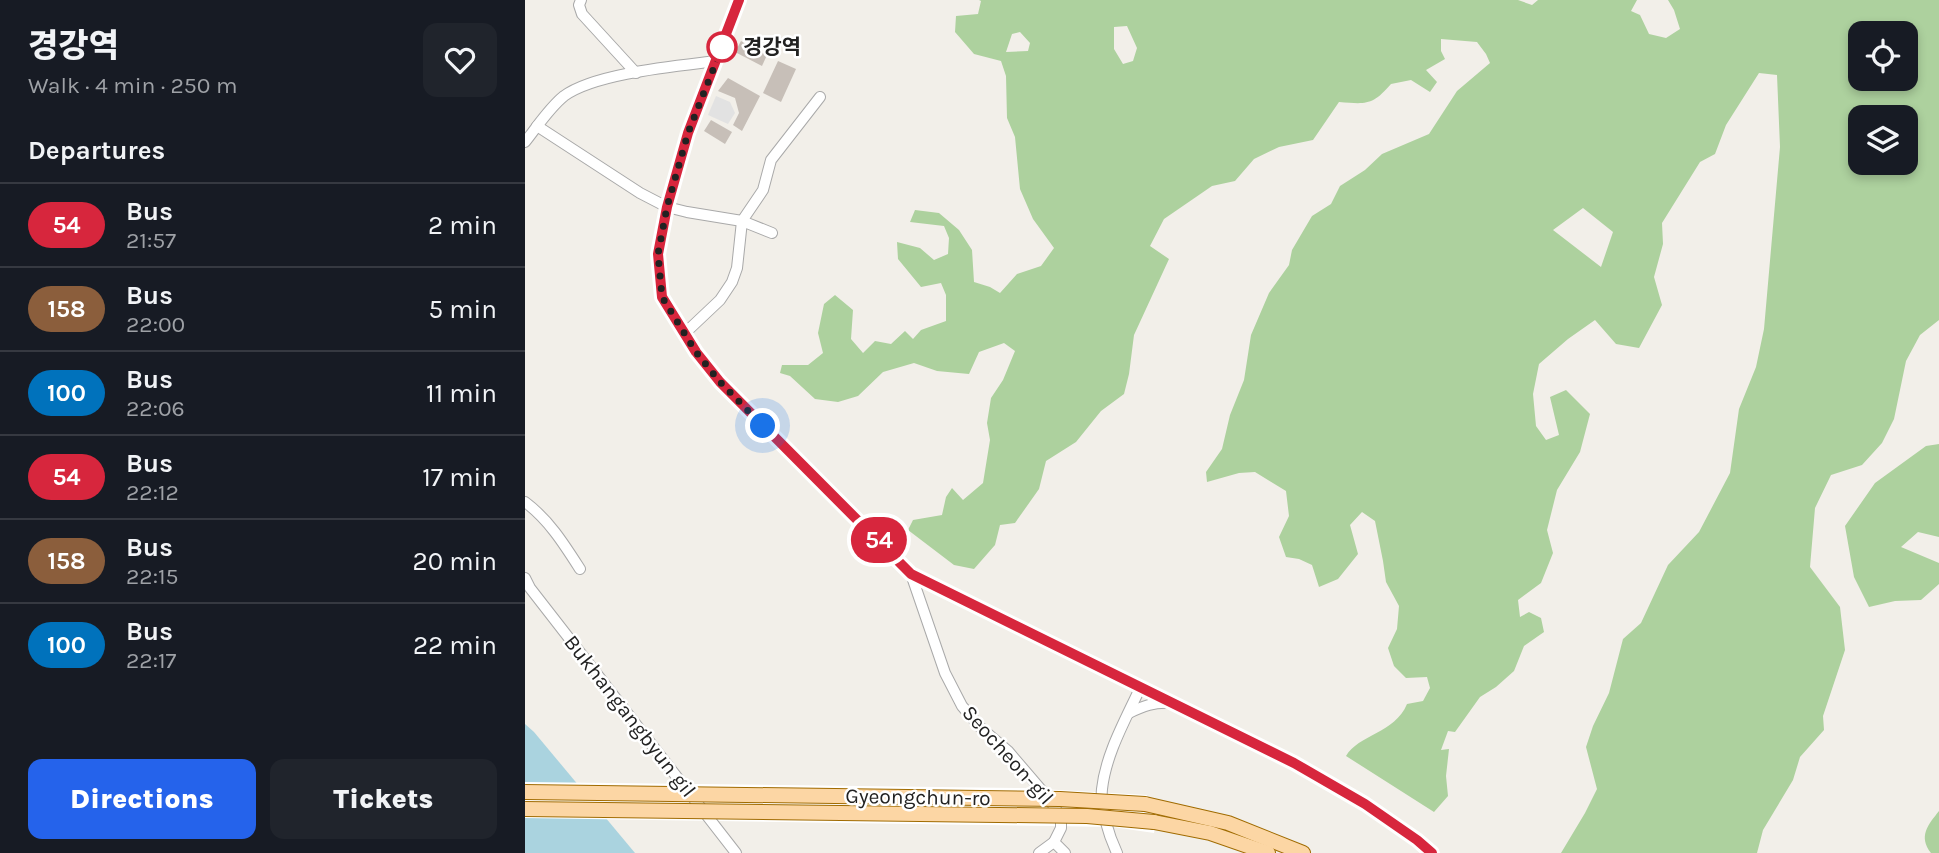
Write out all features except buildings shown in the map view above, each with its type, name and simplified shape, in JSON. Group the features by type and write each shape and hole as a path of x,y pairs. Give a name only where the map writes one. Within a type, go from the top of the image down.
{"main road":[{"name":"Gyeongchun-ro","path":"525,792 1061,799 1145,804 1228,823 1303,853"},
{"name":"Gyeongchun-ro","path":"525,809 1087,816 1154,822 1210,833 1268,853"}],"street":[{"path":"581,0 579,5 582,14 636,73"},
{"path":"739,0 688,133 667,207 658,254 662,297 684,334 720,382 911,574 1294,763 1365,804 1432,853"},
{"path":"525,142 564,96 577,89 596,81 663,67 717,61"},
{"path":"684,334 720,300 731,282 737,268 742,221 763,190 771,160 820,97"},
{"path":"537,126 640,193 667,207 742,221 772,233"},
{"path":"525,502 541,514 580,569"},
{"name":"Seocheon-gil","path":"911,574 945,673 962,706 980,727 1008,751 1061,817 1062,828 1054,842"},
{"name":"Bukhangangbyun gil","path":"525,578 530,588 736,853"},
{"path":"1117,853 1108,830 1102,792 1107,764 1141,687"},
{"path":"1129,713 1156,702 1174,703"},
{"path":"1039,853 1054,842 1065,853"}],"green space":[{"path":"979,0 1518,0 1532,5 1538,0 1637,0 1631,11 1640,15 1649,34 1666,38 1680,29 1668,0 1939,0 1939,320 1920,335 1906,361 1894,419 1882,443 1862,465 1831,475 1815,508 1810,567 1840,607 1845,650 1823,716 1824,730 1800,757 1793,780 1763,830 1757,853 1561,853 1597,789 1586,747 1609,693 1623,639 1641,623 1668,565 1699,532 1730,473 1739,409 1756,367 1764,329 1780,147 1777,75 1759,73 1726,125 1715,154 1700,162 1662,223 1663,244 1654,277 1662,305 1639,348 1616,344 1595,320 1539,364 1533,394 1536,426 1546,440 1559,435 1550,397 1566,390 1590,414 1580,452 1557,490 1547,530 1553,553 1541,583 1518,600 1520,617 1529,612 1541,618 1544,632 1524,646 1514,671 1480,697 1455,732 1448,731 1441,750 1449,749 1446,776 1448,796 1434,812 1346,756 1359,743 1386,728 1407,704 1423,701 1430,688 1427,677 1406,678 1394,666 1388,648 1397,629 1399,606 1386,582 1375,521 1362,512 1350,525 1358,554 1338,579 1319,587 1312,565 1286,557 1279,537 1289,516 1286,491 1255,472 1239,473 1207,482 1206,472 1222,449 1230,415 1244,380 1251,335 1269,293 1289,265 1292,250 1312,216 1331,204 1340,186 1365,170 1382,154 1429,134 1457,91 1490,63 1486,54 1477,42 1441,39 1441,51 1445,59 1426,70 1437,82 1430,92 1411,80 1391,84 1368,102 1339,102 1313,140 1279,147 1254,159 1235,181 1212,186 1164,219 1150,246 1169,259 1134,335 1124,394 1101,411 1076,442 1046,461 1039,489 1015,523 1000,525 995,545 974,569 954,565 908,530 913,520 942,515 946,497 952,488 963,500 983,483 990,440 987,423 991,398 1003,380 1015,351 1004,343 979,352 969,374 937,371 914,363 883,372 858,396 838,402 815,399 790,376 780,373 782,365 808,365 823,353 818,333 824,304 835,295 853,310 851,339 863,353 875,341 891,344 905,331 913,339 921,330 946,321 946,295 941,283 921,287 898,259 897,242 920,248 934,260 948,254 949,238 944,226 910,222 915,210 939,213 959,230 972,250 974,282 1000,293 1017,274 1041,266 1054,248 1033,219 1020,189 1015,137 1007,118 1006,76 1001,61 974,54 955,32 956,16 978,14","holes":["1127,26 1137,48 1133,61 1123,64 1114,49 1114,27","1020,32 1030,43 1028,51 1006,52 1012,34","1583,208 1613,232 1601,267 1553,230"]},
{"path":"1939,444 1939,537 1918,532 1901,547 1939,563 1939,584 1921,600 1895,601 1869,607 1854,577 1845,526 1875,483 1926,446"},
{"path":"1939,811 1939,853 1931,853 1925,836 1928,826"}],"shaded area":[{"path":"716,96 730,102 735,113 728,124 708,115"}],"water":[{"path":"525,724 534,732 635,853 525,853"}],"pier":[{"path":"525,782 1024,788 1147,795 1144,813 1157,815 1154,833 1113,827 525,818"}],"bus line":[{"name":"54","path":"739,0 688,133 667,207 658,254 662,297 696,352 720,382 911,574 1294,763 1365,804 1432,853"}],"place":[{"name":"경강역","path":"722,47"}],"route":[{"path":"722,47 688,133 667,207 658,254 662,297 696,352 720,382 763,426"}]}
